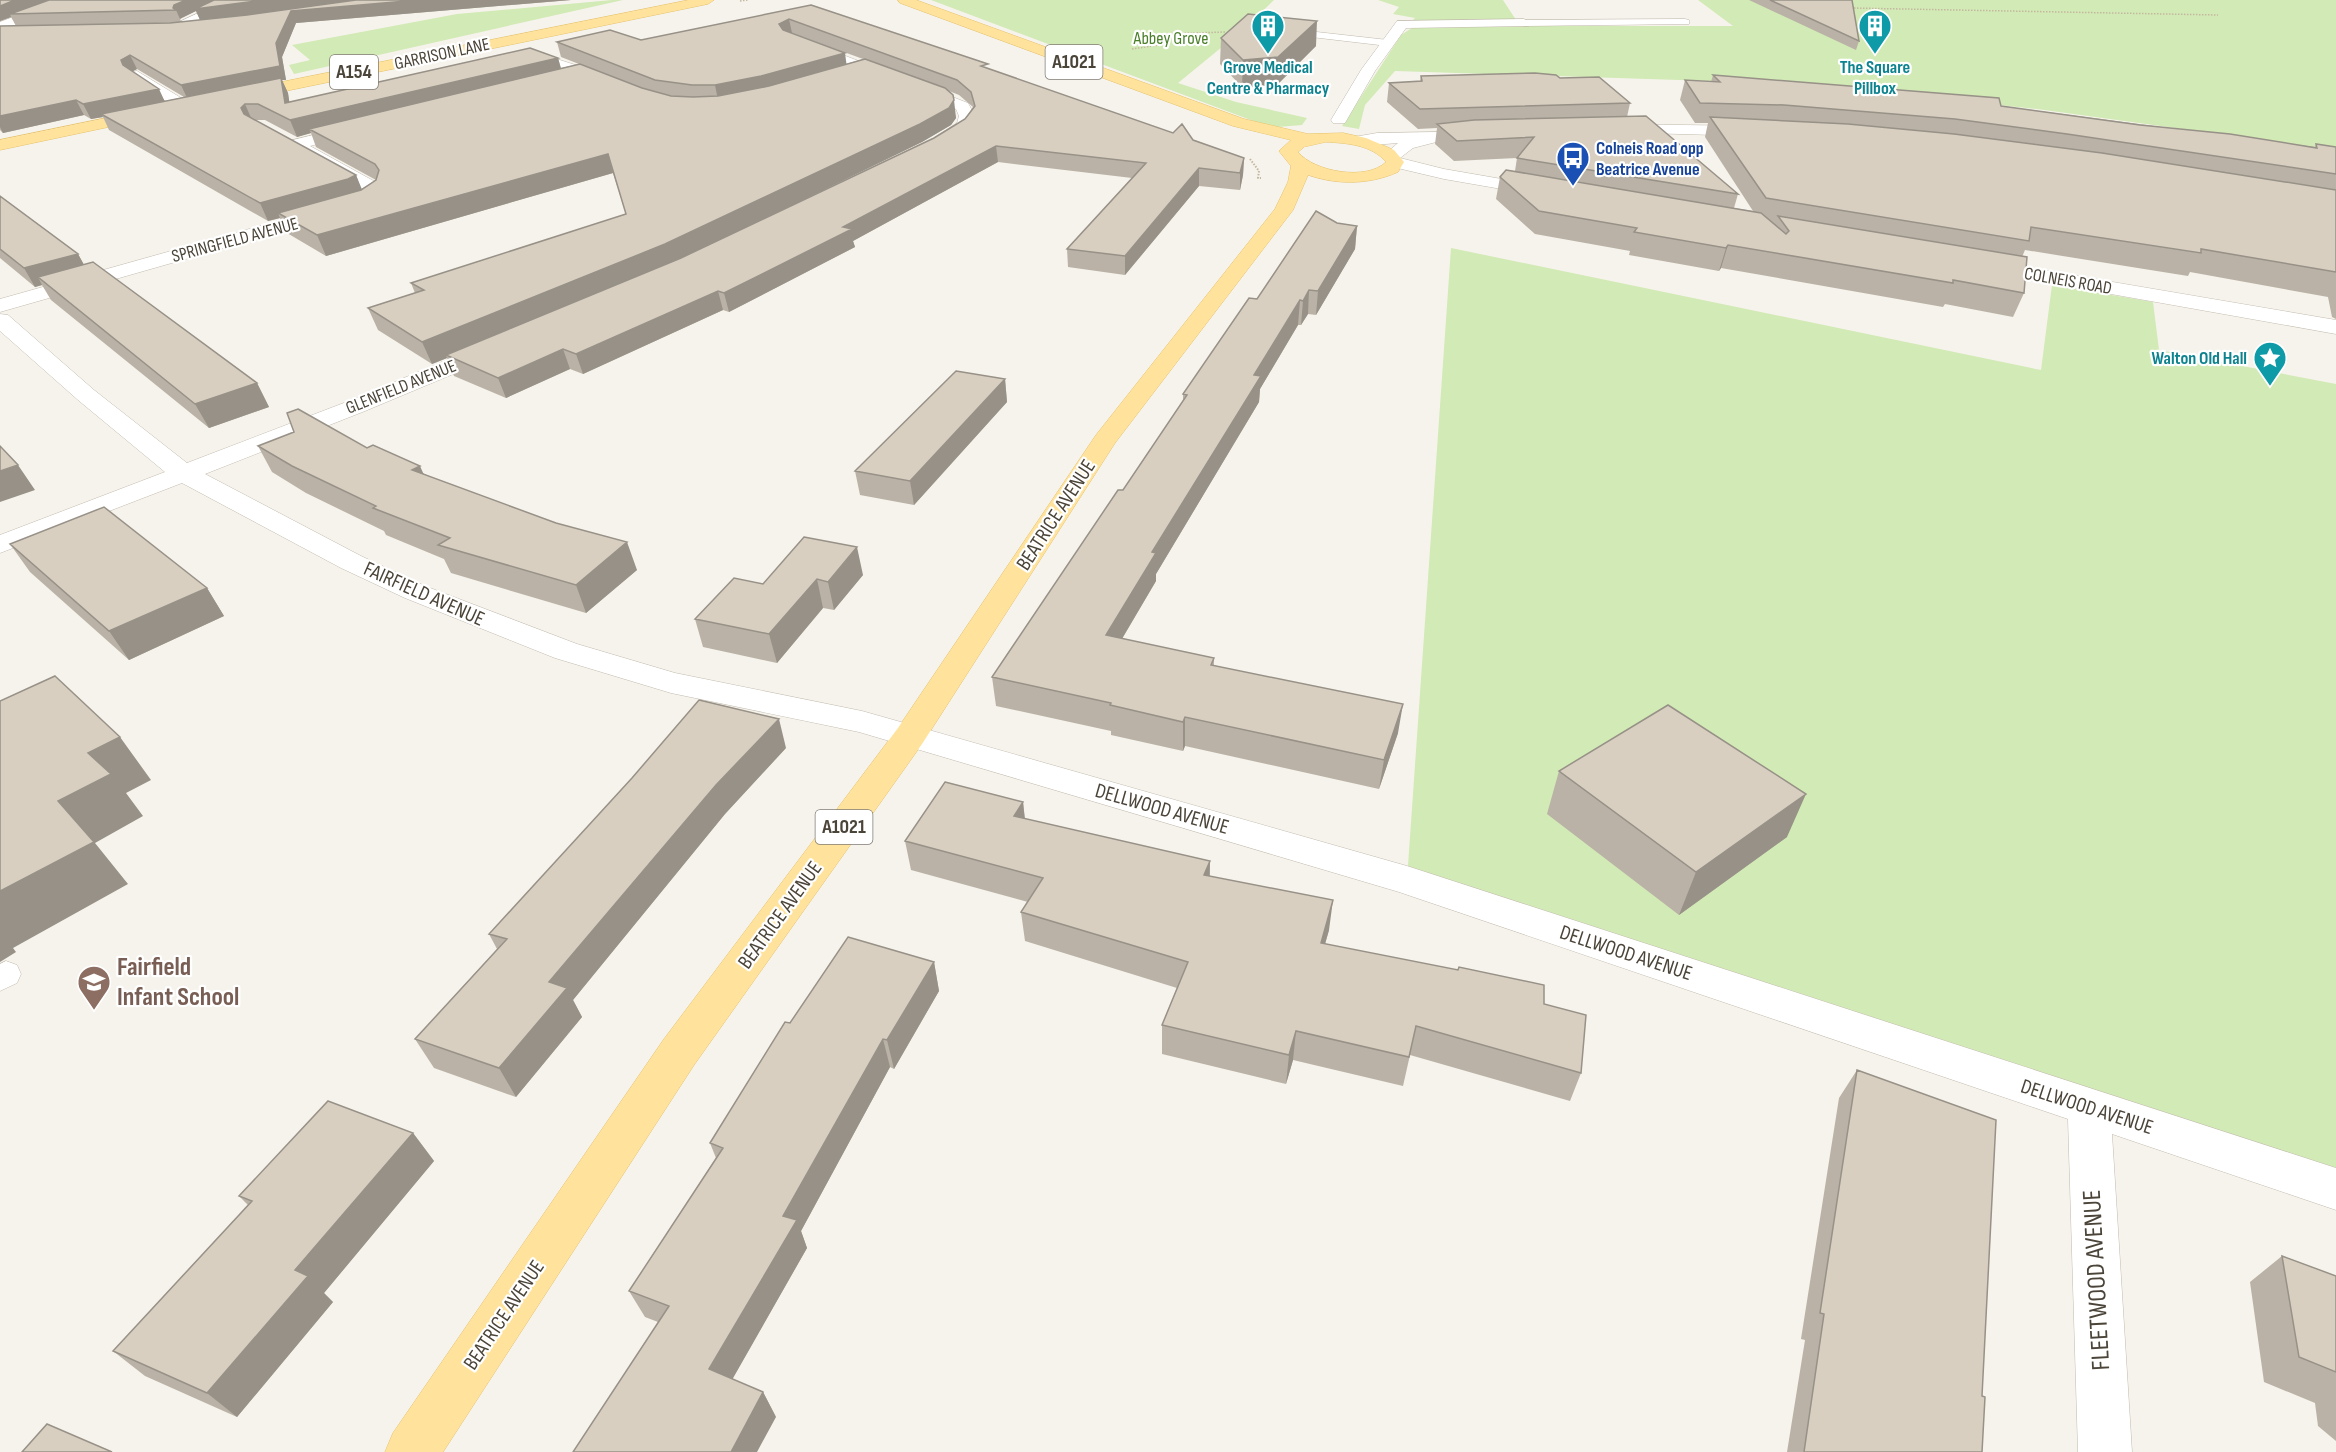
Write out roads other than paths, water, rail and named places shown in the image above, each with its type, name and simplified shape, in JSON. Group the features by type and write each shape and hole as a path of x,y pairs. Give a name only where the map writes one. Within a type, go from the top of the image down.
{"main road":[{"name":"GARRISON LANE","path":"231,97 708,0"},
{"name":"A1021","path":"907,0 1239,123 1312,138"},
{"path":"0,145 190,106"},
{"name":"A1021","path":"1239,123 1295,159"},
{"path":"1307,198 1392,168 1394,159 1355,140 1312,138 1292,147 1295,159 1329,175 1369,176"},
{"name":"BEATRICE AVENUE","path":"412,1452 679,1052 910,736 1106,440 1307,198 1294,183 1301,174 1295,159"}],"street":[{"path":"0,27 71,0"},
{"path":"208,28 162,31 236,0"},
{"path":"1312,138 1317,130 1339,120 1368,70 1404,21 1524,23"},
{"path":"0,33 23,33"},
{"path":"791,39 953,100 966,112 965,125 919,153"},
{"path":"535,56 594,76 543,83"},
{"path":"847,74 868,68"},
{"path":"137,75 190,106"},
{"path":"1339,120 1355,140 1458,135"},
{"path":"295,145 372,125"},
{"path":"1600,129 1763,131"},
{"name":"SPRINGFIELD AVENUE","path":"0,306 326,215 373,197 375,189 277,135"},
{"path":"1438,137 1407,144 1394,159 1444,174 1556,193"},
{"path":"1369,176 1391,173 1444,174"},
{"name":"COLNEIS ROAD","path":"1966,263 2336,327"},
{"name":"FAIRFIELD AVENUE","path":"0,320 86,395 183,473 279,526 415,592 566,651 672,683 862,722 910,736"},
{"name":"GLENFIELD AVENUE","path":"0,545 511,342"},
{"name":"DELLWOOD AVENUE","path":"910,736 1407,880 2336,1189"},
{"name":"FLEETWOOD AVENUE","path":"2089,1108 2105,1452"}],"lane":[{"path":"1524,23 1685,22"},
{"path":"1266,29 1388,43"}],"place":[{"name":"Grove Medical Centre & Pharmacy","path":"1268,55"},
{"name":"The Square Pillbox","path":"1875,55"},
{"name":"Colneis Road opp Beatrice Avenue","path":"1573,187"},
{"name":"Walton Old Hall","path":"2270,387"},
{"name":"Fairfield Infant School","path":"94,1011"}],"park label":[{"name":"Abbey Grove","path":"1171,38"}]}
